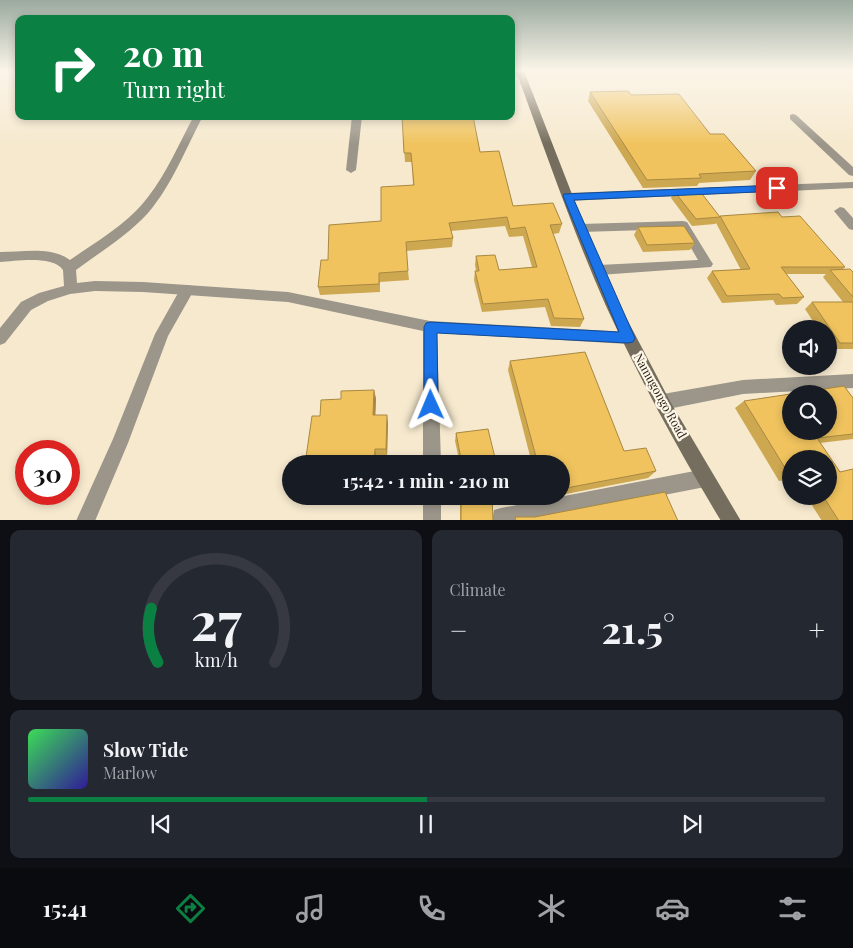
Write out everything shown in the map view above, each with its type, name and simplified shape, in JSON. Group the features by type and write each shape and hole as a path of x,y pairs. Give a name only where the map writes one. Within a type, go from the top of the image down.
{"main road":[{"name":"Namugongo Road","path":"526,95 628,338 705,478 732,520"}],"street":[{"path":"793,116 853,174"},
{"path":"69,268 128,223 151,202 197,120"},
{"path":"351,170 357,120"},
{"path":"568,196 853,185"},
{"path":"840,211 853,226"},
{"path":"581,228 683,225 707,264 599,270"},
{"path":"0,257 48,256 63,260 69,268 70,289"},
{"path":"0,339 26,306 44,297 70,289 95,286 288,297 430,327 628,338"},
{"path":"85,520 120,443 162,334 187,290"},
{"path":"430,327 432,455"},
{"path":"663,402 743,387 853,381"},
{"path":"501,520 501,517 705,478"},
{"path":"432,505 432,520"}],"building":[{"path":"592,95 680,95 710,134 724,134 756,171 699,174 701,178 647,180"},
{"path":"402,120 474,120 480,152 499,151 513,206 553,203 562,224 550,225 584,319 554,318 548,299 483,304 475,271 479,271 476,256 495,255 499,270 537,267 525,227 510,229 507,217 449,223 453,238 406,242 408,271 379,273 379,284 318,287 321,260 328,260 329,225 381,221 381,187 414,185 411,153 404,153"},
{"path":"699,190 720,217 696,219 674,191"},
{"path":"778,212 782,217 800,216 845,267 781,267 804,297 783,298 779,294 727,296 712,271 750,269 720,216"},
{"path":"684,226 695,243 647,245 638,227"},
{"path":"850,269 853,272 853,297 830,270"},
{"path":"812,302 853,302 853,343 840,343 837,339 837,320 824,320"},
{"path":"585,352 624,451 646,448 656,471 570,487 570,455 536,455 510,361"},
{"path":"844,386 853,398 853,434 837,436 837,387"},
{"path":"374,390 373,415 387,415 386,449 375,449 375,455 306,455 312,416 320,416 321,400 341,399 341,391"},
{"path":"782,395 782,440 818,440 825,450 782,450 782,463 744,401"},
{"path":"488,429 494,455 460,455 456,433"},
{"path":"837,468 840,472 853,469 853,520 838,520 829,505 837,505"},
{"path":"665,492 678,520 516,520 515,517 535,517"},
{"path":"461,505 492,505 493,520 461,520"}],"route":[{"path":"431,405 430,327 628,338 568,196 777,188"}]}
